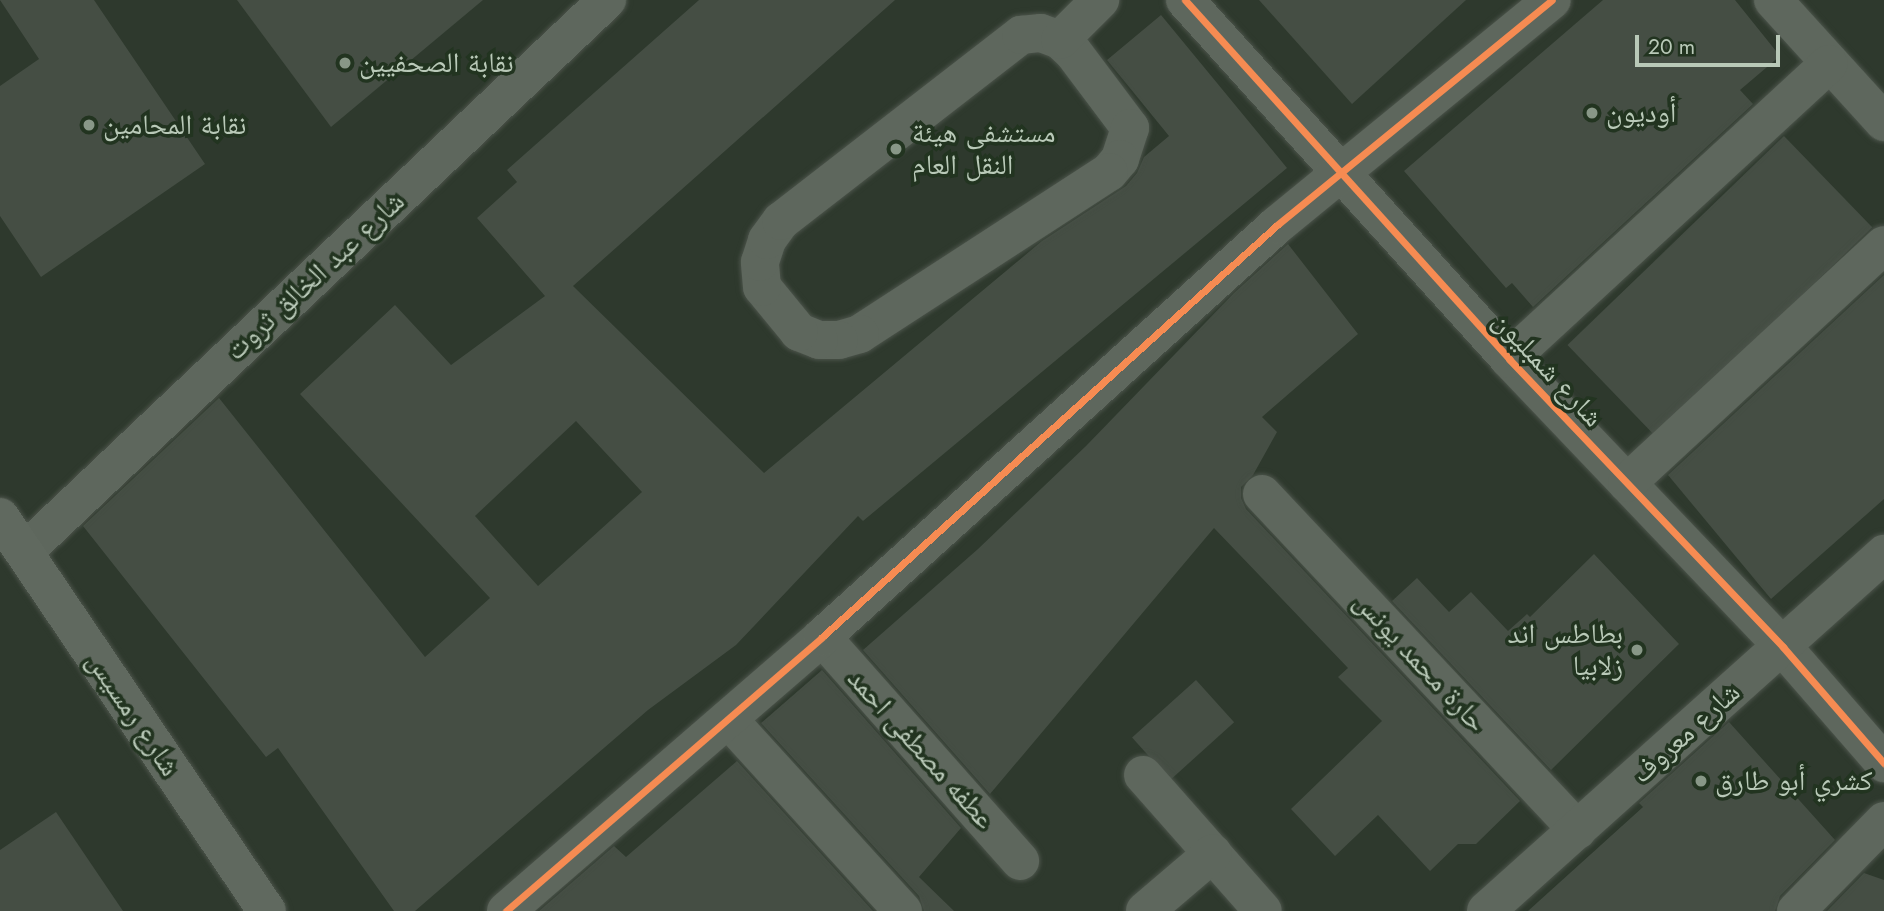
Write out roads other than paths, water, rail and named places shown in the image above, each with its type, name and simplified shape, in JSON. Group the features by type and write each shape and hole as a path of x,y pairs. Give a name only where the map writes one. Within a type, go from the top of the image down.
{"main road":[{"name":"شارع رمسيس","path":"7,530 267,911"}],"street":[{"name":"شارع عبد الخالق ثروت","path":"7,530 607,0"},
{"path":"1060,40 1100,0"},
{"name":"شارع شمبليون","path":"1185,0 1509,359 1783,646 1884,763"},
{"path":"506,911 822,637 1277,225 1552,0"},
{"path":"1773,0 1884,122"},
{"path":"1041,33 1060,40 1073,52 1130,128 1128,144 1109,172 860,334 839,340 819,340 799,332 762,287 760,262 767,240 781,220 1021,35 1041,33"},
{"path":"1509,359 1829,64"},
{"path":"1627,483 1884,245"},
{"name":"حارة محمد يونس","path":"1262,494 1577,830"},
{"name":"شارع معروف","path":"1502,906 1577,830 1884,554"},
{"name":"عطفه مصطفى احمد","path":"822,637 1020,861"},
{"path":"728,719 903,911"},
{"path":"1143,775 1264,911"},
{"path":"1796,911 1884,821"},
{"path":"1145,911 1213,853"}],"place":[{"name":"نقابة الصحفيين","path":"345,63"},
{"name":"أوديون","path":"1592,113"},
{"name":"نقابة المحامين","path":"89,125"},
{"name":"مستشفى هيئة النقل العام","path":"896,149"},
{"name":"بطاطس اند زلابيا","path":"1637,650"},
{"name":"كشري أبو طارق","path":"1701,781"}]}
